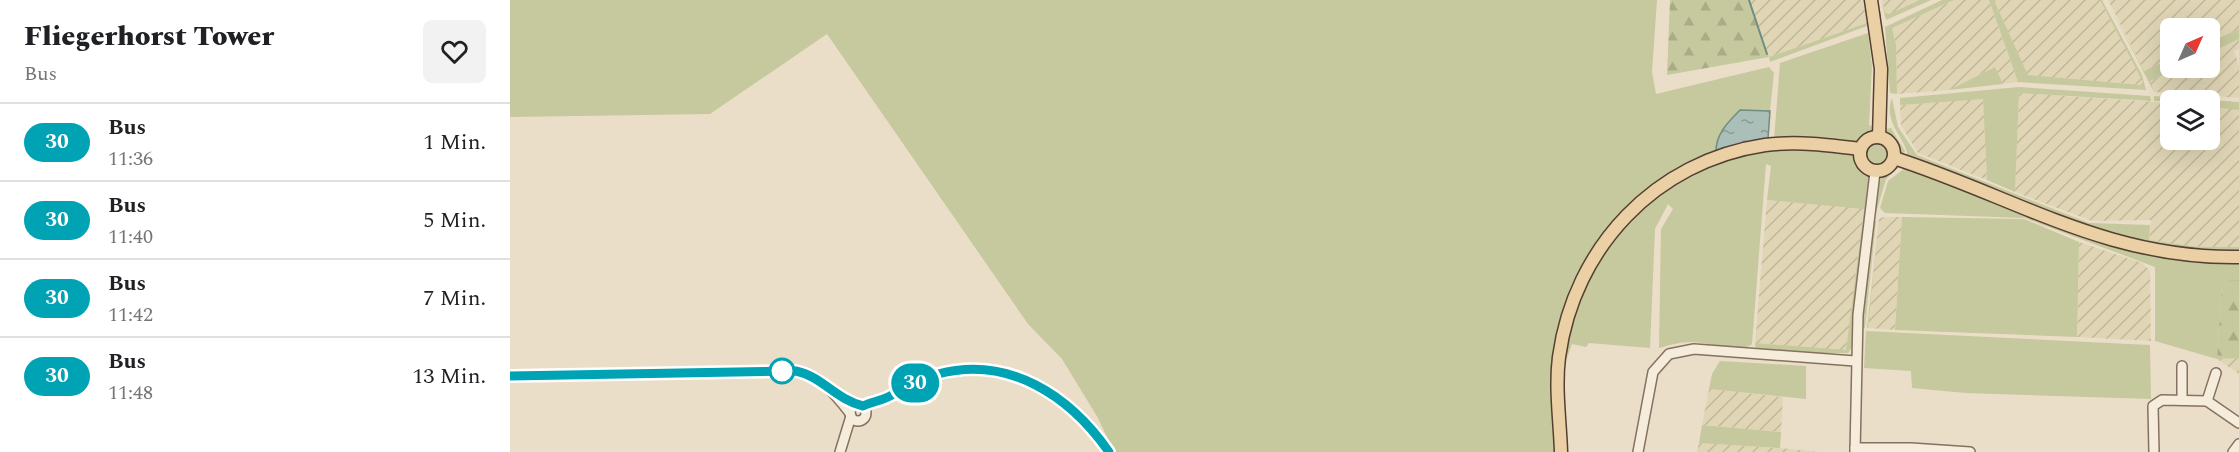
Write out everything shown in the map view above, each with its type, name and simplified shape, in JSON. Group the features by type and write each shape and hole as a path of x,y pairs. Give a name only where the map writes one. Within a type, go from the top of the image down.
{"main road":[{"path":"1871,0 1881,69 1879,137"},
{"path":"1879,137 1890,142 1894,158 1885,170 1875,172 1863,164 1860,149 1868,139 1879,137"},
{"path":"1561,452 1559,359 1566,321 1576,291 1592,260 1612,231 1634,207 1671,178 1717,157 1745,148 1786,143 1860,149"},
{"path":"1894,158 2112,241 2183,256 2239,257"}],"street":[{"path":"1875,172 1862,272 1855,362 1855,450 1911,448 1970,452"},
{"path":"1638,452 1653,372 1669,354 1694,349 1855,362"},
{"path":"2182,366 2182,400"},
{"path":"840,452 858,412 921,380 951,371 987,370 1008,373 1040,386 1068,404 1109,452"},
{"path":"510,376 796,371 817,378 858,412"},
{"path":"2207,401 2216,373"},
{"path":"2154,452 2155,403 2162,400 2207,401 2239,423"},
{"path":"2233,452 2239,444"}],"shaded area":[{"path":"1749,0 1866,0 1870,17 1867,23 1769,57"},
{"path":"1882,0 1920,0 1885,14"},
{"path":"1954,0 1989,0 2018,82 2003,84 1995,67 1949,90 1897,94 1896,45 1892,28"},
{"path":"1994,0 2100,0 2144,83 2140,85 2028,75"},
{"path":"2108,0 2239,0 2239,29 2220,38 2220,18 2160,18 2160,64 2144,71"},
{"path":"2239,39 2239,49 2234,51 2239,65 2239,98 2220,97 2220,90 2160,90 2160,92 2154,92 2149,81 2160,76 2220,78 2220,48"},
{"path":"2019,93 2160,102 2160,150 2220,150 2220,108 2239,110 2239,247 2199,247 2149,240 2151,220 2092,221 2015,192"},
{"path":"1983,98 1987,180 1918,153 1901,125 1900,105"},
{"path":"1767,200 1864,208 1846,351 1755,343"},
{"path":"1902,217 1895,330 1868,328 1879,219"},
{"path":"2079,242 2142,263 2150,271 2151,341 2077,337"},
{"path":"2239,358 2239,374 2217,359"},
{"path":"1709,389 1783,397 1781,432 1702,425"},
{"path":"1699,443 1780,448 1818,452 1697,452"}],"green space":[{"path":"510,0 1657,0 1652,72 1656,94 1769,67 1774,73 1770,111 1740,110 1716,153 1632,204 1567,304 1557,452 1114,452 1098,418 1062,359 1028,324 827,34 710,114 510,117"},
{"path":"1670,0 1749,0 1769,57 1667,75"},
{"path":"1881,0 1885,13 1889,14 1920,0 1931,0 1886,20"},
{"path":"1942,0 1954,0 1892,28 1896,45 1897,94 1890,93 1885,27"},
{"path":"1989,0 1994,0 2028,75 2140,85 2143,82 2100,0 2102,0 2142,75 2146,90 2018,82"},
{"path":"2106,0 2144,71 2160,64 2160,77 2150,81 2154,92"},
{"path":"1870,17 1867,26 1770,62 1769,57 1867,23"},
{"path":"2239,29 2239,39 2220,48 2220,38"},
{"path":"1868,33 1872,66 1869,125 1875,127 1869,136 1855,143 1841,140 1774,140 1780,63"},
{"path":"1995,67 2003,84 1949,90"},
{"path":"2019,87 2150,96 2151,101 2019,93 2015,192 1987,180 1983,99 1900,105 1900,98"},
{"path":"2154,96 2160,96 2160,101 2154,101"},
{"path":"1892,98 1898,127 1917,155 2089,223 2150,225 2149,240 2199,247 2239,247 2239,254 2224,255 2120,240 1907,157 1907,151 1890,116"},
{"path":"2220,101 2239,102 2239,110 2220,108"},
{"path":"1891,128 1905,151 1903,154 1897,150 1886,129"},
{"path":"1877,140 1887,144 1891,154 1887,164 1877,168 1867,164 1863,154 1867,144"},
{"path":"1788,147 1852,153 1869,177 1852,347 1848,353 1804,353 1756,349 1755,343 1846,350 1864,209 1767,200 1771,166 1766,164 1752,344 1733,347 1687,342 1659,348 1661,229 1673,209 1668,204 1655,229 1650,348 1589,343 1586,347 1572,344 1565,364 1568,452 1564,452 1562,363 1579,295 1613,234 1673,181 1746,152"},
{"path":"1899,167 1886,179 1876,213 1873,212 1882,178 1891,169"},
{"path":"1905,168 1934,175 2080,234 2239,260 2239,280 2222,282 2217,359 2155,341 2155,267 2025,218 1885,213 1880,208 1888,181"},
{"path":"1902,217 2024,219 2079,242 2077,337 1895,330"},
{"path":"1873,219 1876,221 1865,328 1861,327"},
{"path":"1879,219 1868,328 1867,328"},
{"path":"2239,280 2239,358 2217,359 2222,281"},
{"path":"1866,331 2150,345 2151,399 1966,393 1912,388 1911,371 1864,368"},
{"path":"1720,361 1806,366 1806,399 1709,389 1712,374"},
{"path":"971,373 1026,385 1074,415 1075,420 1034,391 1003,380 971,376 914,388 938,378"},
{"path":"1702,425 1781,432 1780,448 1699,443"}],"water":[{"path":"1740,110 1770,111 1768,139 1716,153 1720,135"}],"waterway":[{"path":"1749,0 1767,54"},
{"path":"1879,12 1880,18"}],"bus line":[{"name":"30","path":"510,376 796,371 817,378 834,393 863,406 886,398 936,374 970,369 987,370 1008,373 1025,379 1056,395 1078,414 1109,452"}]}
